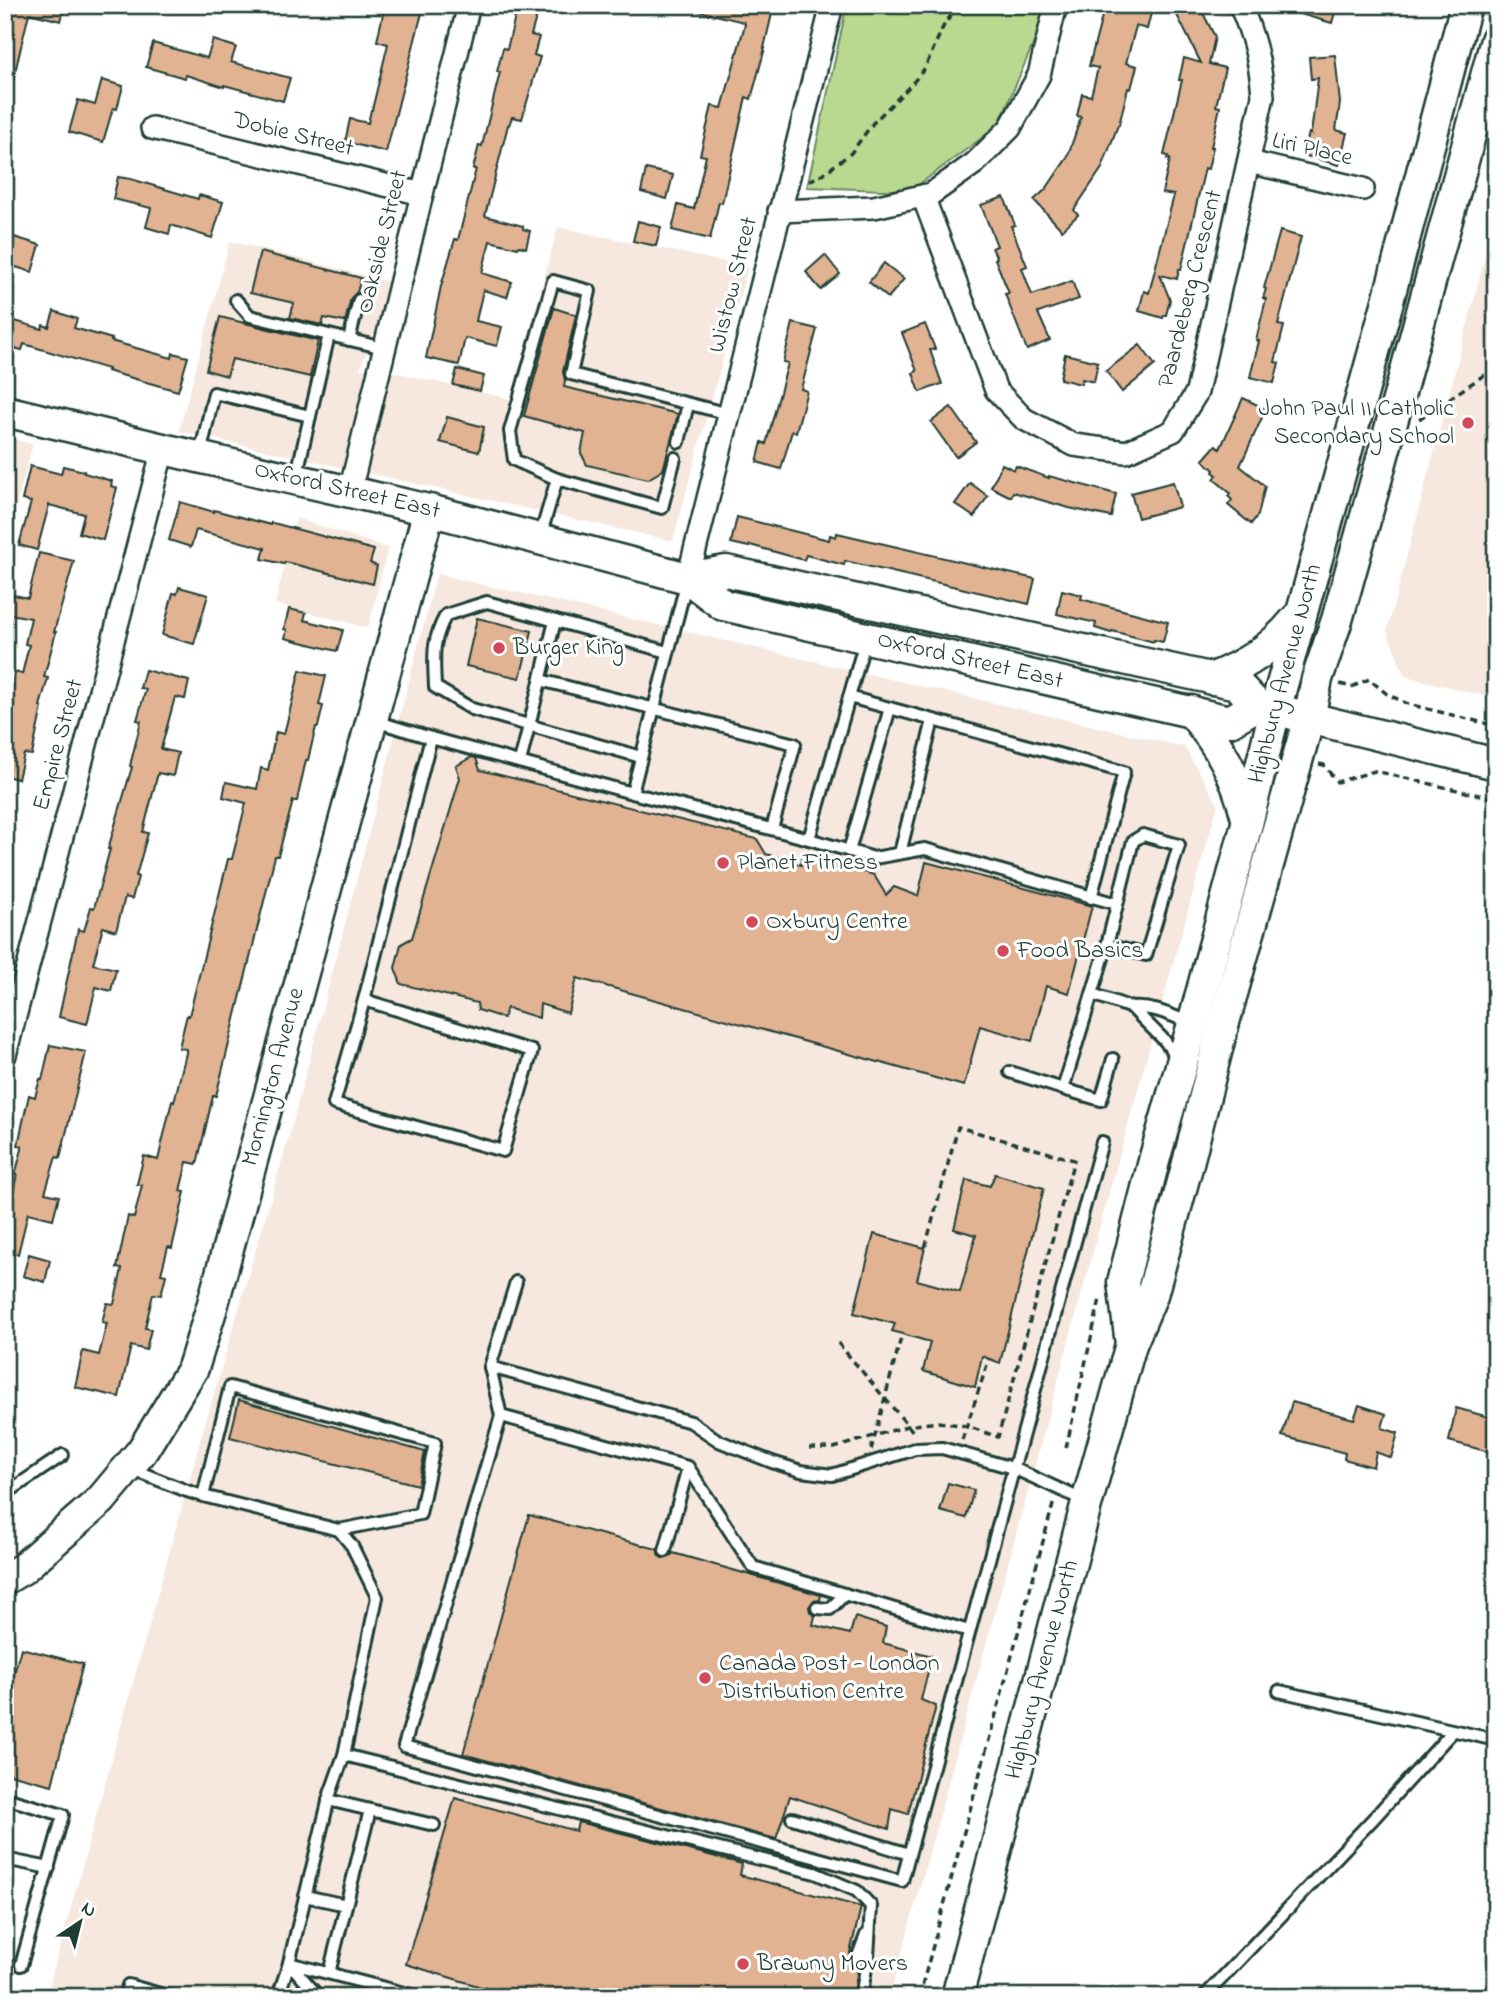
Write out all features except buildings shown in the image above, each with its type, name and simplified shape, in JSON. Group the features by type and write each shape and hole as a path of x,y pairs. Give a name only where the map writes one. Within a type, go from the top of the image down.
{"main road":[{"name":"Highbury Avenue North","path":"1131,1344 1123,1282 1248,820 1266,708 1301,612 1388,302 1466,5"},
{"name":"Highbury Avenue North","path":"957,1997 1087,1502 1131,1344 1152,1295 1221,1033 1315,760 1309,718 1317,679 1337,620 1496,40"},
{"name":"Oxford Street East","path":"5,411 429,510 688,578 723,605 1230,721 1266,708"},
{"name":"Mornington Avenue","path":"5,1579 22,1569 108,1493 142,1451 193,1367 212,1307 429,510"},
{"name":"Oxford Street East","path":"688,578 726,571 1237,684 1266,708 1496,764"},
{"path":"1211,679 1256,657 1284,634 1301,612"},
{"path":"1191,711 1228,762 1248,820"}],"street":[{"name":"Oakside Street","path":"350,491 469,5"},
{"name":"Wistow Street","path":"688,578 832,5"},
{"path":"779,211 874,207 923,196 931,194 975,163 1010,128 1039,75 1056,5"},
{"name":"Paardeberg Crescent","path":"923,196 996,390 1024,419 1074,445 1126,452 1173,431 1197,392 1263,96 1261,69 1240,5"},
{"name":"Dobie Street","path":"152,128 422,194"},
{"name":"Liri Place","path":"1249,163 1363,189"},
{"name":"Empire Street","path":"5,1055 163,449"}],"lane":[{"path":"675,458 662,508 557,479 514,460 510,431 553,281 590,291 571,374 729,414"},
{"path":"236,300 250,316 384,348"},
{"path":"349,340 359,300"},
{"path":"296,479 329,335"},
{"path":"199,457 214,393 310,416"},
{"path":"679,442 688,404"},
{"path":"540,539 557,479"},
{"path":"632,793 688,578"},
{"path":"641,757 472,709 435,687 436,633 446,615 487,602 668,652"},
{"path":"520,762 555,621"},
{"path":"809,839 866,638"},
{"path":"540,680 794,744 772,829"},
{"path":"849,697 1124,772 1091,898"},
{"path":"849,851 890,708"},
{"path":"372,720 874,858 925,849 1117,904"},
{"path":"900,853 933,720"},
{"path":"364,1000 532,1051 503,1151 334,1104 432,738"},
{"path":"1063,1089 1107,945 1133,841 1143,835 1179,845 1146,955 1107,945"},
{"path":"1092,994 1132,1008 1144,1007 1161,1011 1193,1024"},
{"path":"1132,1008 1165,1041 1181,1066"},
{"path":"1010,1072 1101,1100 1113,1059"},
{"path":"516,1282 490,1367 501,1416 404,1746 902,1881 1102,1143"},
{"path":"490,1367 691,1422 719,1441 801,1471 832,1475 915,1449 942,1448 1013,1468 1087,1502"},
{"path":"129,1468 187,1491 204,1496 339,1530 420,1514 435,1443 230,1387 204,1496"},
{"path":"501,1416 688,1466 753,1567 969,1631"},
{"path":"5,1494 63,1455"},
{"path":"665,1551 688,1466"},
{"path":"278,1997 289,1963 328,1800 344,1755 377,1597 352,1546 339,1530"},
{"path":"817,1608 830,1609 845,1594"},
{"path":"1279,1691 1496,1740"},
{"path":"1204,1997 1453,1731"},
{"path":"344,1755 815,1873 857,1891 871,1906 868,1957 861,1997"},
{"path":"5,1798 63,1815 21,1965"},
{"path":"328,1800 434,1825"},
{"path":"329,1973 370,1810"},
{"path":"792,1818 909,1854"},
{"path":"5,1858 49,1868"},
{"path":"305,1896 346,1905"},
{"path":"858,1956 871,1922"},
{"path":"289,1963 419,1997"},
{"path":"289,1963 319,1997"},
{"path":"125,1997 128,1985 171,1997"}],"path":[{"path":"806,182 823,174 851,153 873,123 911,85 925,68 943,27 958,5"},
{"path":"1419,419 1496,367"},
{"path":"1317,679 1352,687 1369,679 1387,694 1408,704 1496,726"},
{"path":"1315,760 1337,782 1375,771 1496,799"},
{"path":"809,1448 834,1448 907,1426 938,1422 967,1426 998,1437 1074,1160 958,1127 925,1248"},
{"path":"871,1452 902,1334"},
{"path":"838,1343 919,1438"},
{"path":"961,1442 989,1359"},
{"path":"919,1997 1054,1499"}],"shaded area":[{"name":"John Paul II Catholic Secondary School","path":"1496,215 1496,699 1405,676 1387,631"},
{"path":"558,227 748,267 673,541 179,431 230,241 393,283 360,369 389,371 511,399"},
{"path":"5,437 33,444 5,547"},
{"path":"296,518 388,548 368,628 275,604"},
{"path":"437,574 1184,747 1218,804 890,1997 46,1997 200,1441 290,1133"}],"green space":[{"path":"847,5 1047,5 1041,26 998,126 910,191 807,187"}],"place":[{"name":"John Paul II Catholic Secondary School","path":"1468,423"},
{"name":"Burger King","path":"499,648"},
{"name":"Planet Fitness","path":"723,863"},
{"name":"Oxbury Centre","path":"752,922"},
{"name":"Food Basics","path":"1003,951"},
{"name":"Canada Post - London Distribution Centre","path":"705,1678"},
{"name":"Brawny Movers","path":"743,1964"}]}
